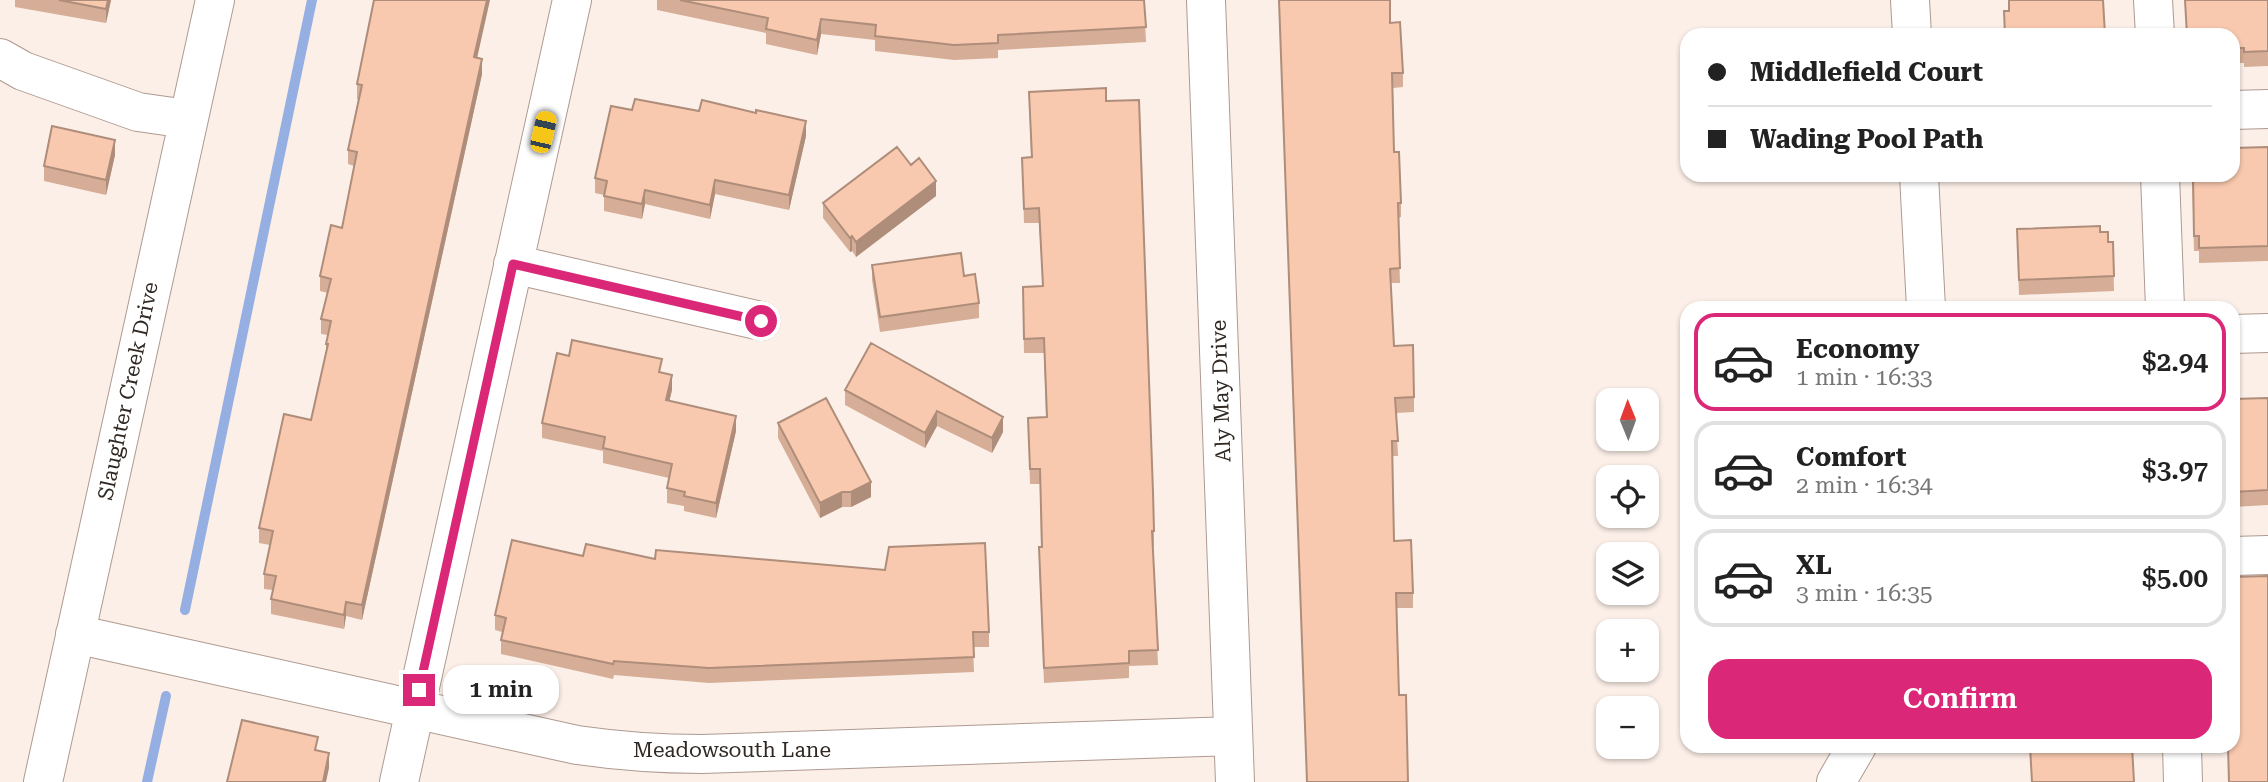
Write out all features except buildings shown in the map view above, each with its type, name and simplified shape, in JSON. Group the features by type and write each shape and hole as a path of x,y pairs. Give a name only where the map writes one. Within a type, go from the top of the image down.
{"street":[{"name":"Slaughter Creek Drive","path":"43,782 215,0"},
{"path":"399,782 572,0"},
{"name":"Aly May Drive","path":"1206,0 1235,782"},
{"path":"1910,0 1912,28"},
{"path":"2153,0 2155,28"},
{"path":"0,58 23,71 138,112 187,119"},
{"path":"2240,110 2268,109"},
{"path":"1919,182 1926,301"},
{"path":"2160,182 2165,301"},
{"path":"513,264 761,321"},
{"path":"2240,334 2268,332"},
{"path":"2240,556 2268,555"},
{"name":"Meadowsouth Lane","path":"75,634 577,745 662,754 1233,736"},
{"path":"1836,782 1853,753"},
{"path":"2182,753 2183,782"}],"waterway":[{"path":"185,610 312,0"},
{"path":"147,782 166,696"}],"route":[{"path":"419,690 513,264 761,321"}]}
